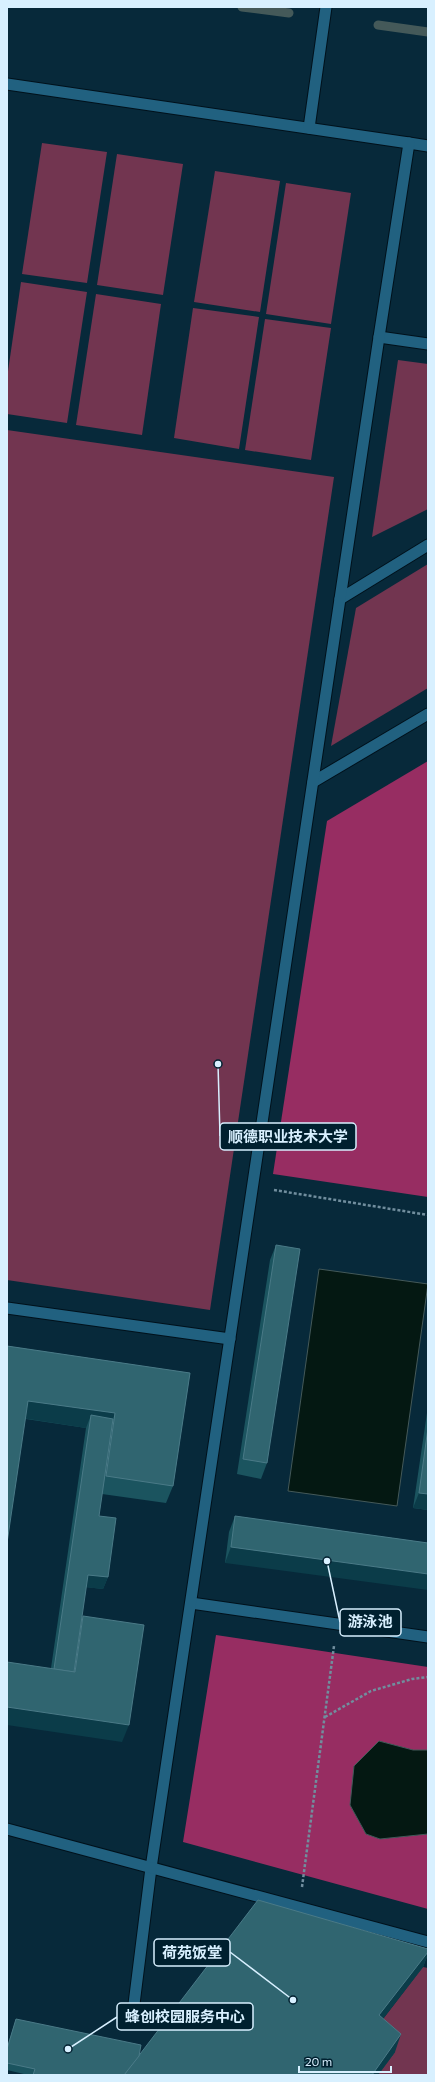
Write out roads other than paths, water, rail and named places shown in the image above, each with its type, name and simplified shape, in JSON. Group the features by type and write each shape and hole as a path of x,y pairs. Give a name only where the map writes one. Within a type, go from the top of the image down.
{"street":[{"path":"309,128 326,7"},
{"path":"7,84 428,146"},
{"path":"134,2004 151,1868 409,143"},
{"path":"379,337 428,344"},
{"path":"340,599 428,545"},
{"path":"313,782 428,714"},
{"path":"7,1308 230,1339"},
{"path":"191,1603 428,1637"},
{"path":"7,1829 428,1942"}],"waterway":[{"path":"242,7 289,13"},
{"path":"378,25 428,32"}],"place":[{"name":"顺德职业技术大学","path":"218,1064"},
{"name":"游泳池","path":"327,1561"},
{"name":"荷苑饭堂","path":"293,2000"},
{"name":"蜂创校园服务中心","path":"68,2049"}]}
